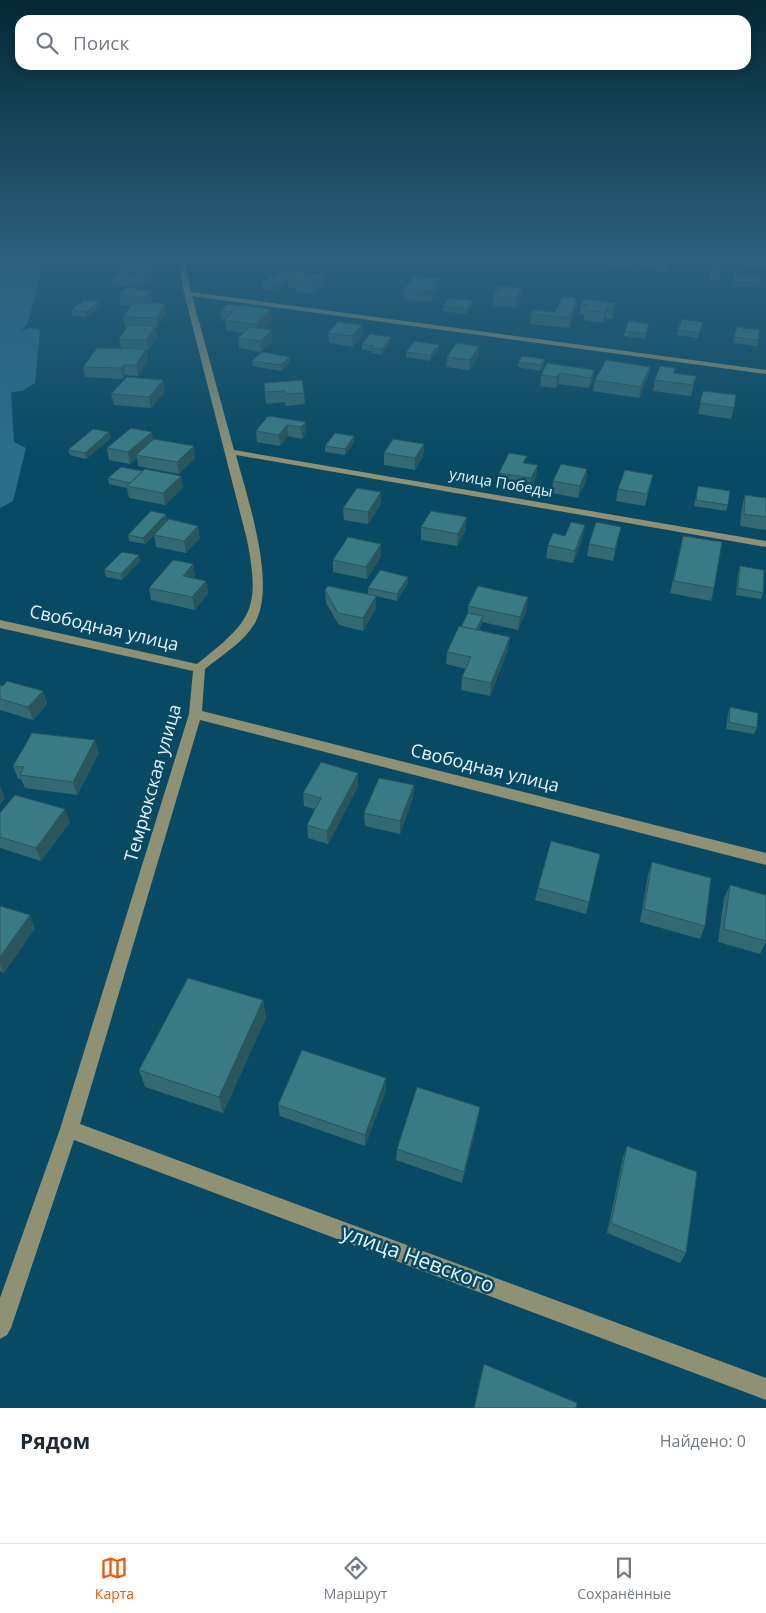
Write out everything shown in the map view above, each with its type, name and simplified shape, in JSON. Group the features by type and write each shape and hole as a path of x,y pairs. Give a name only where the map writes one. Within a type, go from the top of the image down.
{"street":[{"path":"196,325 231,452 255,553 258,597 253,616 236,639 199,668"},
{"path":"419,325 766,372"},
{"name":"улица Победы","path":"231,452 766,544"},
{"name":"Свободная улица","path":"0,624 199,668"},
{"name":"Темрюкская улица","path":"0,1328 69,1129 195,714 199,668"},
{"name":"Свободная улица","path":"195,714 766,859"},
{"name":"улица Невского","path":"69,1129 766,1389"}],"shaded area":[{"path":"0,325 27,325 21,330 31,328 40,330 35,383 22,391 11,392 14,442 26,448 13,501 0,508"}],"building":[{"path":"128,325 155,326 146,340 119,339"},
{"path":"336,325 362,325 352,336 328,333"},
{"path":"628,325 649,325 646,334 625,331"},
{"path":"680,325 702,325 699,333 678,330"},
{"path":"250,327 272,330 260,341 238,338"},
{"path":"737,327 760,330 758,340 734,337"},
{"path":"370,334 391,337 382,349 372,348 374,346 362,344"},
{"path":"415,341 439,345 430,355 406,352"},
{"path":"456,343 479,346 470,360 447,357"},
{"path":"97,348 146,349 136,365 123,365 121,368 83,367"},
{"path":"262,352 290,357 280,365 252,361"},
{"path":"522,356 545,359 541,365 518,362"},
{"path":"606,360 650,367 641,387 595,380"},
{"path":"547,363 594,370 591,378 560,373 557,377 541,375"},
{"path":"660,366 675,368 674,373 696,376 693,385 655,380"},
{"path":"127,377 163,380 149,397 111,394"},
{"path":"302,380 304,393 285,394 285,391 265,392 264,383"},
{"path":"703,391 736,395 734,408 700,403"},
{"path":"268,416 306,422 301,427 287,425 279,435 256,431"},
{"path":"131,428 152,432 128,452 107,448"},
{"path":"93,429 109,432 85,453 68,450"},
{"path":"335,433 354,436 345,449 325,446"},
{"path":"154,439 194,446 177,462 136,455"},
{"path":"393,439 424,444 415,458 384,453"},
{"path":"509,453 527,456 523,463 538,465 531,478 499,473"},
{"path":"561,464 587,469 580,486 553,481"},
{"path":"121,467 143,471 130,483 108,478"},
{"path":"145,469 181,476 163,493 127,486"},
{"path":"625,470 653,475 647,494 618,489"},
{"path":"698,486 730,491 728,505 696,500"},
{"path":"357,488 381,492 368,512 343,508"},
{"path":"745,495 766,498 766,517 744,514"},
{"path":"151,511 166,514 143,538 128,535"},
{"path":"431,511 467,517 458,534 421,527"},
{"path":"169,519 198,526 184,541 154,535"},
{"path":"571,522 585,525 575,551 548,545 553,533 565,536"},
{"path":"596,522 621,527 615,549 589,544"},
{"path":"683,536 722,542 714,588 674,581"},
{"path":"348,537 381,544 366,567 333,560"},
{"path":"122,552 139,555 121,574 104,570"},
{"path":"173,560 193,564 183,576 206,581 192,597 149,588"},
{"path":"740,566 764,570 763,593 738,588"},
{"path":"380,570 408,577 397,594 368,588"},
{"path":"328,586 376,596 363,618 338,613 325,590"},
{"path":"478,586 528,597 520,617 468,606"},
{"path":"468,613 483,616 476,630 461,627"},
{"path":"459,626 510,637 491,683 462,677 471,657 447,652"},
{"path":"7,681 43,691 28,707 0,699 0,685 3,686"},
{"path":"730,707 758,713 757,728 729,722"},
{"path":"32,733 95,740 73,782 20,775 24,767 13,766"},
{"path":"321,762 358,773 327,831 307,825 321,798 303,793"},
{"path":"379,778 414,785 400,821 364,813"},
{"path":"15,795 65,809 36,848 0,837 0,813"},
{"path":"551,841 600,854 589,902 538,888"},
{"path":"652,862 711,878 705,926 644,909"},
{"path":"730,885 766,895 766,941 724,929"},
{"path":"0,906 30,915 0,957"},
{"path":"188,978 263,1000 219,1097 139,1070"},
{"path":"302,1050 386,1078 365,1135 278,1105"},
{"path":"417,1087 480,1107 464,1172 397,1149"},
{"path":"627,1146 697,1172 686,1253 611,1223"},
{"path":"484,1364 577,1403 576,1408 474,1408"}]}
